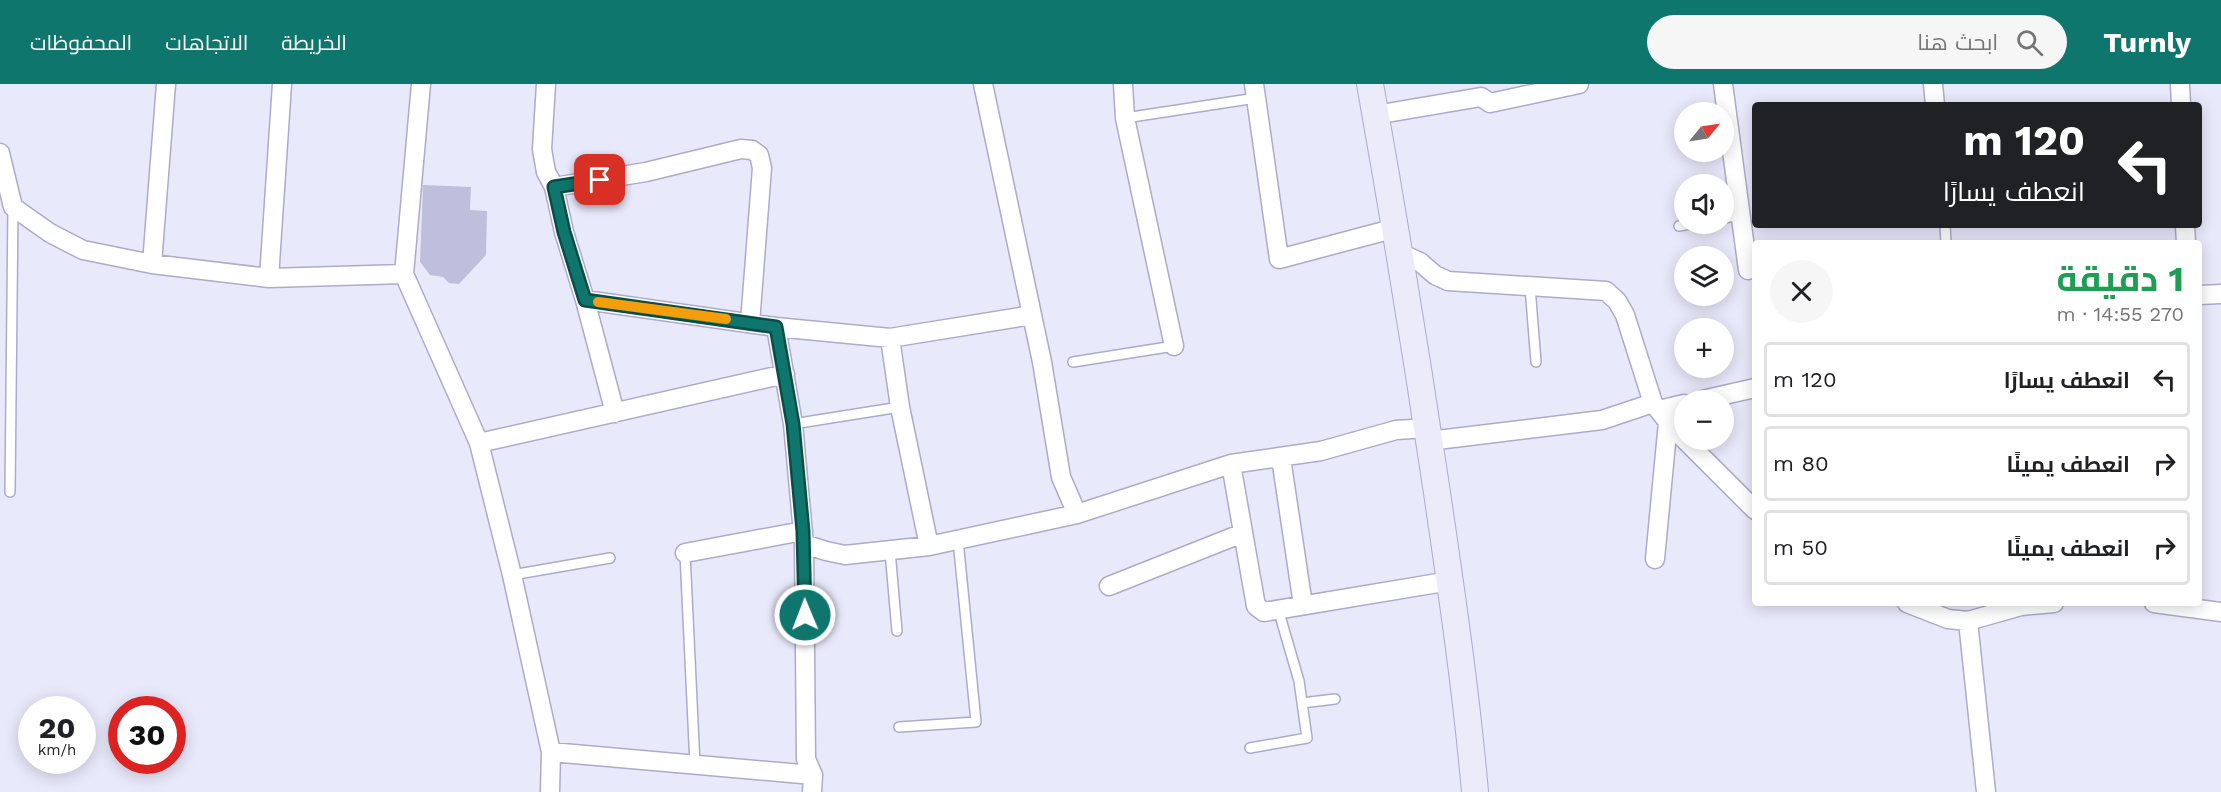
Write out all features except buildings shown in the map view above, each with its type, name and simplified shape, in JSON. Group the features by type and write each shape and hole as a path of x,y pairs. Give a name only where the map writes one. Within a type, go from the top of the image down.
{"main road":[{"path":"1370,84 1398,240 1450,581 1467,704 1475,792"}],"street":[{"path":"152,264 166,84"},
{"path":"269,278 282,84"},
{"path":"421,84 404,274 479,443 512,575 551,752 550,792"},
{"path":"546,84 542,149 546,172 554,187 564,232 615,413"},
{"path":"984,84 1032,315 1061,477 1077,514"},
{"path":"1123,84 1125,118 1174,346"},
{"path":"1375,115 1481,97 1490,103 1580,84"},
{"path":"1723,84 1748,270"},
{"path":"1933,84 1935,102"},
{"path":"2180,84 2181,102"},
{"path":"1255,91 1279,259 1398,240 1435,275 1448,280 1605,291 1617,301 1625,315 1660,412 1655,559"},
{"path":"554,187 646,172 741,149 752,150 759,155 762,168 750,323"},
{"path":"0,153 13,207 50,233 82,250 152,264 269,278 404,274"},
{"path":"2202,295 2221,294"},
{"path":"585,300 776,327 890,338 1032,315"},
{"path":"551,752 695,765 813,784 806,759 804,537 793,424 776,327"},
{"path":"890,338 900,407 929,546"},
{"path":"479,443 785,374"},
{"path":"1734,393 1752,389"},
{"path":"685,553 804,537 845,555 929,546 1077,514 1231,464 1321,451 1396,430 1428,434 1602,420 1660,412 1674,407"},
{"path":"1660,412 1674,427"},
{"path":"1696,450 1752,507"},
{"path":"1281,458 1303,605"},
{"path":"1231,464 1256,606 1264,612 1450,581"},
{"path":"1109,586 1243,533"},
{"path":"1913,606 1948,619 1968,621 2021,606"},
{"path":"2176,606 2221,612"},
{"path":"1968,621 1986,792"}],"lane":[{"path":"1125,118 1255,91"},
{"path":"10,492 13,207"},
{"path":"1530,287 1536,362"},
{"path":"1073,362 1174,346"},
{"path":"793,424 900,407"},
{"path":"899,727 976,722 958,540"},
{"path":"890,550 897,631"},
{"path":"685,553 695,765"},
{"path":"512,575 610,558"},
{"path":"1250,748 1307,738 1299,681 1278,609"},
{"path":"1302,702 1335,699"}],"slow traffic":[{"path":"598,302 726,319"}],"route":[{"path":"600,180 554,187 564,232 585,300 776,327 793,424 804,544 805,615"}]}
